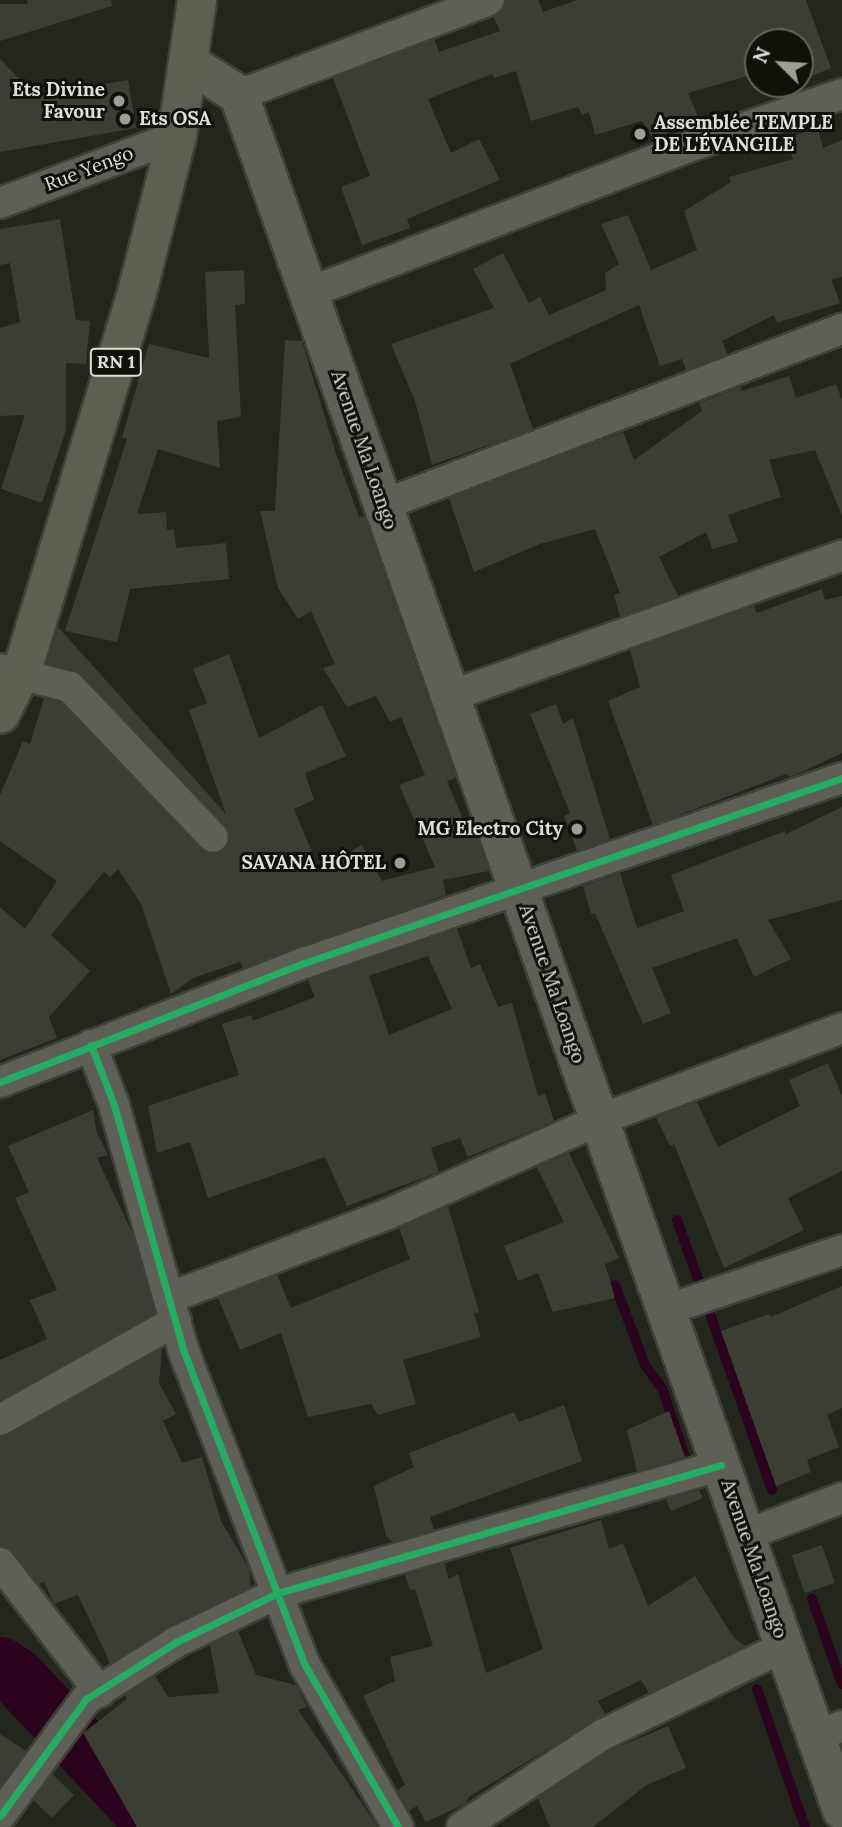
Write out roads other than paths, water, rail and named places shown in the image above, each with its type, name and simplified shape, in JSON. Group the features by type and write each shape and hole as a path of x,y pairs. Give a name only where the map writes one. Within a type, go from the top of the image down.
{"highway":[{"name":"RN 1","path":"0,714 11,670 139,285 177,136 190,64 197,0"}],"main road":[{"path":"190,64 239,94"},
{"name":"Avenue Ma Loango","path":"239,94 785,1646 829,1731 842,1810"}],"street":[{"path":"239,94 489,0"},
{"path":"308,293 697,144 842,94"},
{"name":"Rue Yengo","path":"0,203 177,136"},
{"path":"383,505 842,329"},
{"path":"450,696 842,556"},
{"path":"11,670 70,687 213,837"},
{"path":"0,1082 91,1045 517,887 842,778"},
{"path":"0,1420 172,1309 599,1120 842,1028"},
{"path":"91,1045 114,1105 172,1309 305,1664 398,1827"},
{"path":"666,1310 842,1250"},
{"path":"0,1816 86,1699 176,1642 278,1593 721,1465"},
{"path":"746,1535 842,1498"},
{"path":"0,1563 100,1692"},
{"path":"462,1827 603,1735 785,1646"}],"waterway":[{"path":"677,1220 772,1490"},
{"path":"615,1285 645,1365 662,1388 689,1468"},
{"path":"812,1599 842,1684"},
{"path":"0,1666 17,1677 157,1827"},
{"path":"757,1689 805,1827"}],"place":[{"name":"Ets Divine Favour","path":"119,101"},
{"name":"Ets OSA","path":"125,119"},
{"name":"Assemblée TEMPLE DE L'ÉVANGILE","path":"640,134"},
{"name":"MG Electro City","path":"577,829"},
{"name":"SAVANA HÔTEL","path":"400,863"}]}
